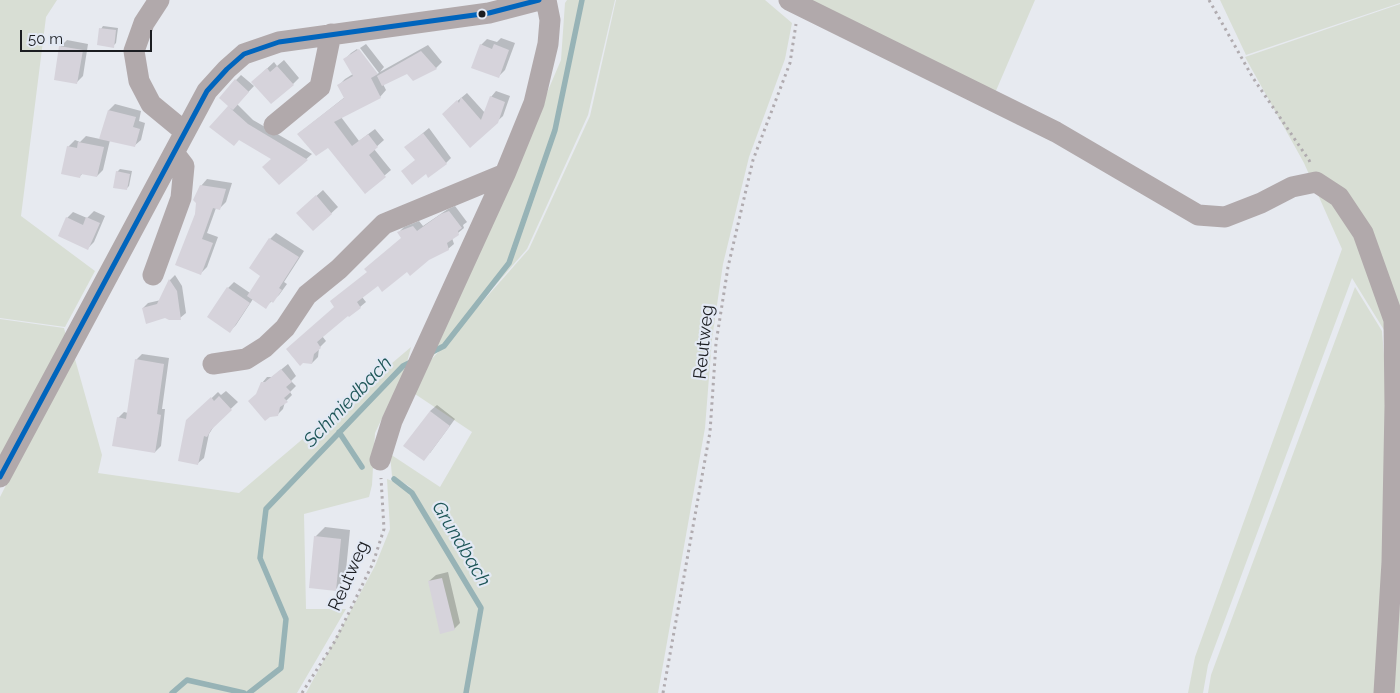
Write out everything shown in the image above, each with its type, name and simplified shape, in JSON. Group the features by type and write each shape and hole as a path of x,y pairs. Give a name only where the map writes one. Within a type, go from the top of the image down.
{"street":[{"path":"158,0 144,23 134,51 139,81 151,104 185,132"},
{"path":"0,477 207,91 227,69 244,54 279,42 490,13 539,0"},
{"path":"380,460 392,421 505,174 534,103 548,44 550,20 546,0"},
{"path":"790,1 1056,132 1198,215 1225,217 1261,203 1292,187 1316,182 1339,197 1363,233 1394,320 1395,406 1392,562 1384,693"},
{"path":"274,125 320,87 331,34"},
{"path":"153,275 181,198 184,166 174,153"},
{"path":"212,364 246,359 265,347 285,328 307,295 338,269 384,224 505,174"}],"path":[{"path":"1209,0 1253,78 1309,160 1316,182"},
{"name":"Reutweg","path":"663,693 710,432 716,342 728,267 753,160 790,63 797,27 790,1"},
{"name":"Reutweg","path":"302,693 335,641 373,563 384,529 380,460"}],"shaded area":[{"path":"0,0 57,0 46,17 21,216 95,271 65,327 0,318"},
{"path":"567,0 615,0 588,115 527,249 430,360 561,60 565,3"},
{"path":"616,0 765,0 792,23 785,59 749,157 723,264 712,339 705,428 658,693 306,693 375,566 390,529 387,479 412,488 392,476 390,454 440,487 472,432 415,394 431,360 529,249 590,116"},
{"path":"805,0 1035,0 995,93"},
{"path":"1220,0 1400,0 1400,3 1246,55"},
{"path":"1400,4 1400,356 1352,278 1208,665 1203,693 1188,693 1195,657 1342,249 1304,163 1245,57"},
{"path":"1355,287 1382,331 1388,404 1377,693 1208,693 1211,675"},
{"path":"0,319 64,328 66,336 0,458"},
{"path":"411,347 405,370 375,433 372,485 369,497 304,514 306,609 346,609 297,693 0,693 0,497 73,352 102,455 98,473 239,493"},
{"path":"1400,595 1400,693 1393,693"}],"building":[{"path":"99,28 116,30 114,48 97,45"},
{"path":"480,44 492,49 494,44 509,50 499,78 471,68"},
{"path":"59,46 83,50 77,84 54,80"},
{"path":"359,49 378,74 371,78 381,98 334,122 352,146 368,134 378,147 369,155 386,177 365,194 328,148 316,156 297,134 344,98 337,85 353,76 343,59"},
{"path":"421,51 437,69 413,81 407,74 382,86 377,76"},
{"path":"277,66 294,85 271,104 251,82 267,68 270,72"},
{"path":"235,79 249,92 233,110 229,107 248,124 308,160 279,185 262,167 271,159 239,140 234,146 209,127 228,106 219,98"},
{"path":"490,96 505,102 498,123 470,148 442,114 457,100 459,103 461,97 481,120"},
{"path":"108,110 136,117 133,127 140,129 135,147 99,139"},
{"path":"423,133 447,164 428,178 426,174 412,185 401,171 415,160 404,147"},
{"path":"78,142 104,147 97,177 81,174 80,178 61,174 67,146 77,148"},
{"path":"116,171 130,174 127,190 113,188"},
{"path":"200,185 226,189 220,210 213,208 202,239 213,243 201,275 175,265 195,214 196,203 193,200"},
{"path":"316,195 332,214 313,231 296,213"},
{"path":"449,211 462,228 458,231 459,235 447,243 449,250 429,260 410,276 407,272 382,292 378,286 357,302 361,308 348,316 317,342 321,348 314,354 312,364 303,363 300,366 286,349 334,307 330,301 367,272 364,269 401,238 397,232 413,226 417,231 441,214"},
{"path":"66,217 83,225 86,217 100,223 88,250 58,236"},
{"path":"269,238 299,257 279,288 282,290 266,309 247,296 260,276 249,268"},
{"path":"169,279 177,291 181,320 165,318 146,324 142,308 157,304"},
{"path":"227,287 250,303 230,333 207,317"},
{"path":"135,359 164,364 157,414 161,415 155,453 112,446 117,417 126,419"},
{"path":"281,369 292,382 286,387 291,392 284,398 288,402 280,407 278,416 270,417 265,421 248,401 256,394 261,382 265,382"},
{"path":"219,396 232,410 211,430 207,437 204,436 198,465 178,461 186,420 211,397 214,401"},
{"path":"430,411 450,426 424,461 403,446"},
{"path":"314,536 341,539 336,591 309,588"},
{"path":"442,578 455,630 440,634 428,581"}],"waterway":[{"name":"Schmiedbach","path":"430,353 444,346 509,263 555,130 582,0"},
{"name":"Schmiedbach","path":"249,693 281,668 286,619 260,558 266,509 403,366 413,361"},
{"name":"Grundbach","path":"339,432 362,467"},
{"name":"Grundbach","path":"394,479 412,493 481,608 466,693"},
{"name":"Schmiedbach","path":"172,693 187,680 244,693"}],"transit line":[{"path":"0,477 207,91 227,69 244,54 279,42 489,13 539,0"}]}
